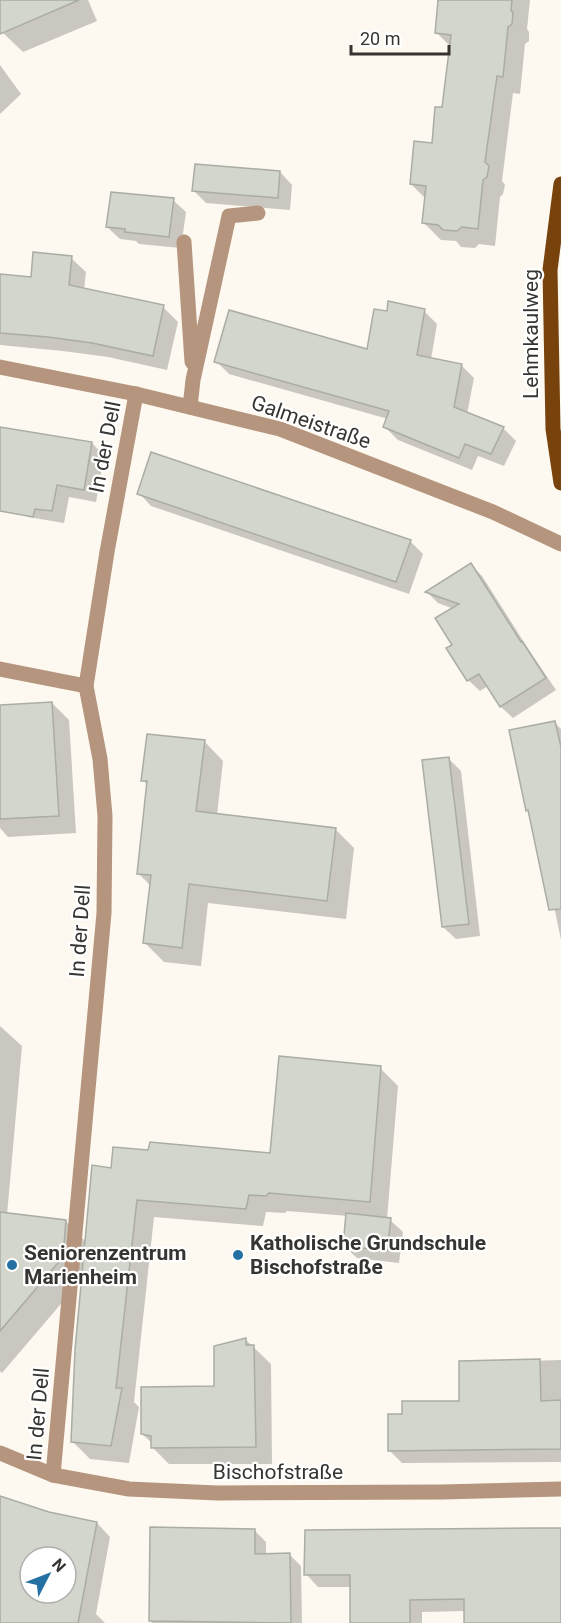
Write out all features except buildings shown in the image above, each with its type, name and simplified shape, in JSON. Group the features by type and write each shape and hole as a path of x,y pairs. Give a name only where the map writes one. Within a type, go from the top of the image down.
{"main road":[{"name":"Lehmkaulweg","path":"561,184 550,270 553,429 561,483"}],"street":[{"path":"190,407 193,380 229,216 258,213"},
{"path":"184,243 193,380"},
{"name":"Galmeistraße","path":"0,367 136,394 280,429 493,512 561,544"},
{"name":"In der Dell","path":"53,1475 104,913 105,816 100,759 86,686 107,552 136,394"},
{"path":"0,669 86,686"},
{"name":"Bischofstraße","path":"0,1454 53,1475 129,1489 217,1493 561,1489"}],"place":[{"name":"Katholische Grundschule Bischofstraße","path":"238,1255"},
{"name":"Seniorenzentrum Marienheim","path":"12,1265"}]}
